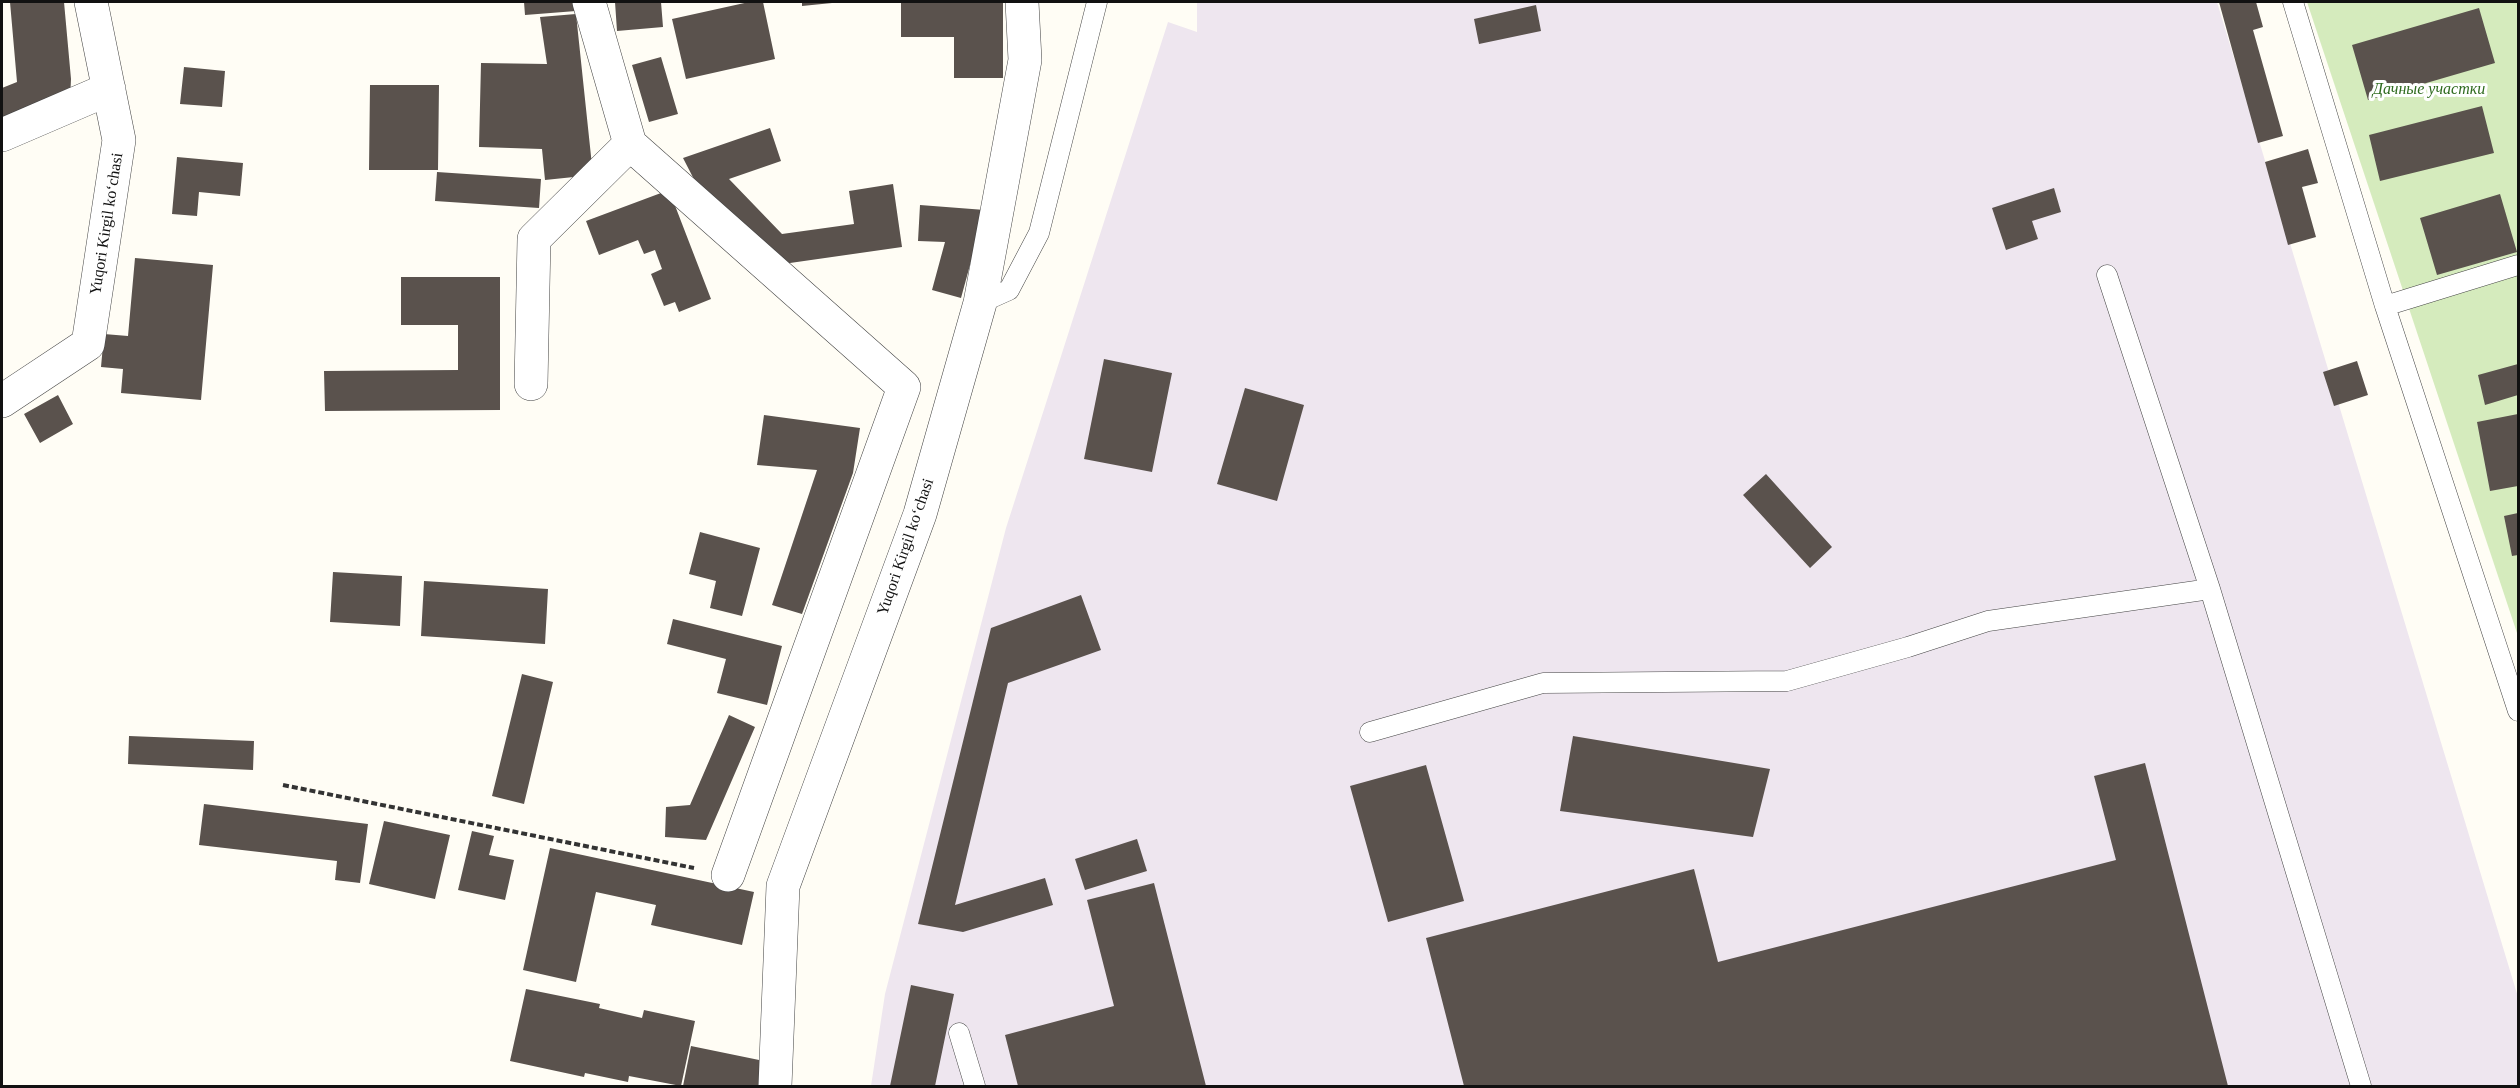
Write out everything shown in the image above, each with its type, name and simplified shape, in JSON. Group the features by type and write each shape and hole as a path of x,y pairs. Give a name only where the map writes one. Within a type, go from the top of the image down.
{"street":[{"name":"Yuqori Kirgil koʻchasi","path":"2,401 88,344 119,140 91,2"},
{"path":"589,2 630,144 904,387 728,875"},
{"name":"Yuqori Kirgil koʻchasi","path":"775,1086 783,886 920,514 980,303 1025,60 1022,2"},
{"path":"2,135 109,89"},
{"path":"531,384 534,239 630,144"}],"lane":[{"path":"980,303 1009,290 1039,233 1097,2"},
{"path":"2298,3 2385,306 2510,659 2518,711"},
{"path":"2385,306 2518,265"},
{"path":"2107,275 2210,589 2361,1086"},
{"path":"1370,732 1543,683 1787,681 1908,647 1988,621 2210,589"},
{"path":"959,1033 975,1086"}],"path":[{"path":"283,785 728,875"}],"shaded area":[{"path":"1197,2 2217,2 2518,997 2518,1086 871,1086 885,994 1006,528 1168,22 1197,32"}],"green space":[{"name":"Дачные участки","path":"2307,2 2518,2 2518,636"}],"building":[{"path":"10,2 64,2 71,79 70,101 2,125 2,88 17,82"},
{"path":"524,2 574,2 576,11 525,15"},
{"path":"615,2 661,2 663,27 617,31"},
{"path":"749,2 763,2 775,59 686,79 672,19"},
{"path":"802,2 831,2 832,3 802,6"},
{"path":"901,2 1003,2 1003,78 954,78 954,37 901,37"},
{"path":"2219,2 2256,2 2263,27 2253,30 2283,136 2258,143"},
{"path":"1536,5 1541,31 1479,44 1474,19"},
{"path":"2479,8 2495,63 2368,100 2352,45"},
{"path":"576,14 593,175 545,180 542,149 479,147 481,63 547,64 540,17"},
{"path":"661,57 678,114 649,122 632,65"},
{"path":"184,67 225,71 222,107 180,104"},
{"path":"370,85 439,85 438,170 369,170"},
{"path":"2482,106 2494,153 2380,181 2369,135"},
{"path":"770,128 781,161 729,179 782,234 854,224 849,191 893,184 902,247 783,264 699,189 683,158"},
{"path":"2308,149 2318,183 2302,187 2316,237 2288,245 2265,162"},
{"path":"177,157 243,163 240,196 199,192 197,216 172,214"},
{"path":"437,172 541,179 539,208 435,201"},
{"path":"2054,188 2061,212 2032,221 2038,239 2006,250 1992,208"},
{"path":"669,190 711,299 679,312 675,302 664,306 651,274 662,269 655,250 644,254 638,240 599,255 586,221"},
{"path":"2500,194 2517,252 2437,275 2420,218"},
{"path":"920,205 985,210 961,298 932,290 945,242 918,241"},
{"path":"135,258 213,265 201,400 121,393 123,369 101,367 104,334 128,336"},
{"path":"401,277 500,277 500,410 325,411 324,371 458,370 458,325 401,325"},
{"path":"1104,359 1172,373 1152,472 1084,459"},
{"path":"2357,361 2368,395 2334,406 2323,372"},
{"path":"2518,364 2518,395 2485,405 2478,375"},
{"path":"1245,388 1304,405 1277,501 1217,484"},
{"path":"58,395 73,424 40,443 24,414"},
{"path":"2518,414 2518,486 2490,491 2477,422"},
{"path":"764,415 860,428 853,473 802,614 772,605 817,470 757,465"},
{"path":"1766,474 1832,547 1810,568 1743,495"},
{"path":"2518,513 2518,555 2512,556 2504,516"},
{"path":"700,532 760,548 742,616 710,608 716,581 689,574"},
{"path":"333,572 402,576 400,626 330,622"},
{"path":"424,581 548,589 545,644 421,636"},
{"path":"1081,595 1101,650 1008,683 955,905 1045,878 1053,905 963,932 918,924 991,628"},
{"path":"673,619 782,646 767,705 717,693 726,659 667,644"},
{"path":"522,674 553,682 524,804 492,796"},
{"path":"729,715 755,727 706,840 665,837 666,807 690,805"},
{"path":"129,736 254,741 253,770 128,764"},
{"path":"1573,736 1770,769 1753,837 1560,811"},
{"path":"2145,763 2228,1086 1464,1086 1426,938 1694,869 1718,962 2116,860 2094,776"},
{"path":"1426,765 1464,901 1388,922 1350,786"},
{"path":"204,804 368,824 360,883 335,880 337,861 199,845"},
{"path":"384,821 450,835 435,899 369,884"},
{"path":"472,831 494,836 489,855 514,860 505,900 458,890"},
{"path":"1137,839 1147,871 1085,890 1075,859"},
{"path":"550,848 754,892 742,945 651,925 656,905 596,892 576,982 523,970"},
{"path":"1154,883 1206,1086 1018,1086 1005,1035 1114,1006 1087,900"},
{"path":"911,985 954,994 935,1086 890,1086"},
{"path":"526,989 600,1004 599,1008 642,1018 644,1010 695,1021 681,1086 629,1076 628,1082 585,1073 584,1077 510,1061"},
{"path":"691,1046 764,1061 759,1086 683,1086"}]}
